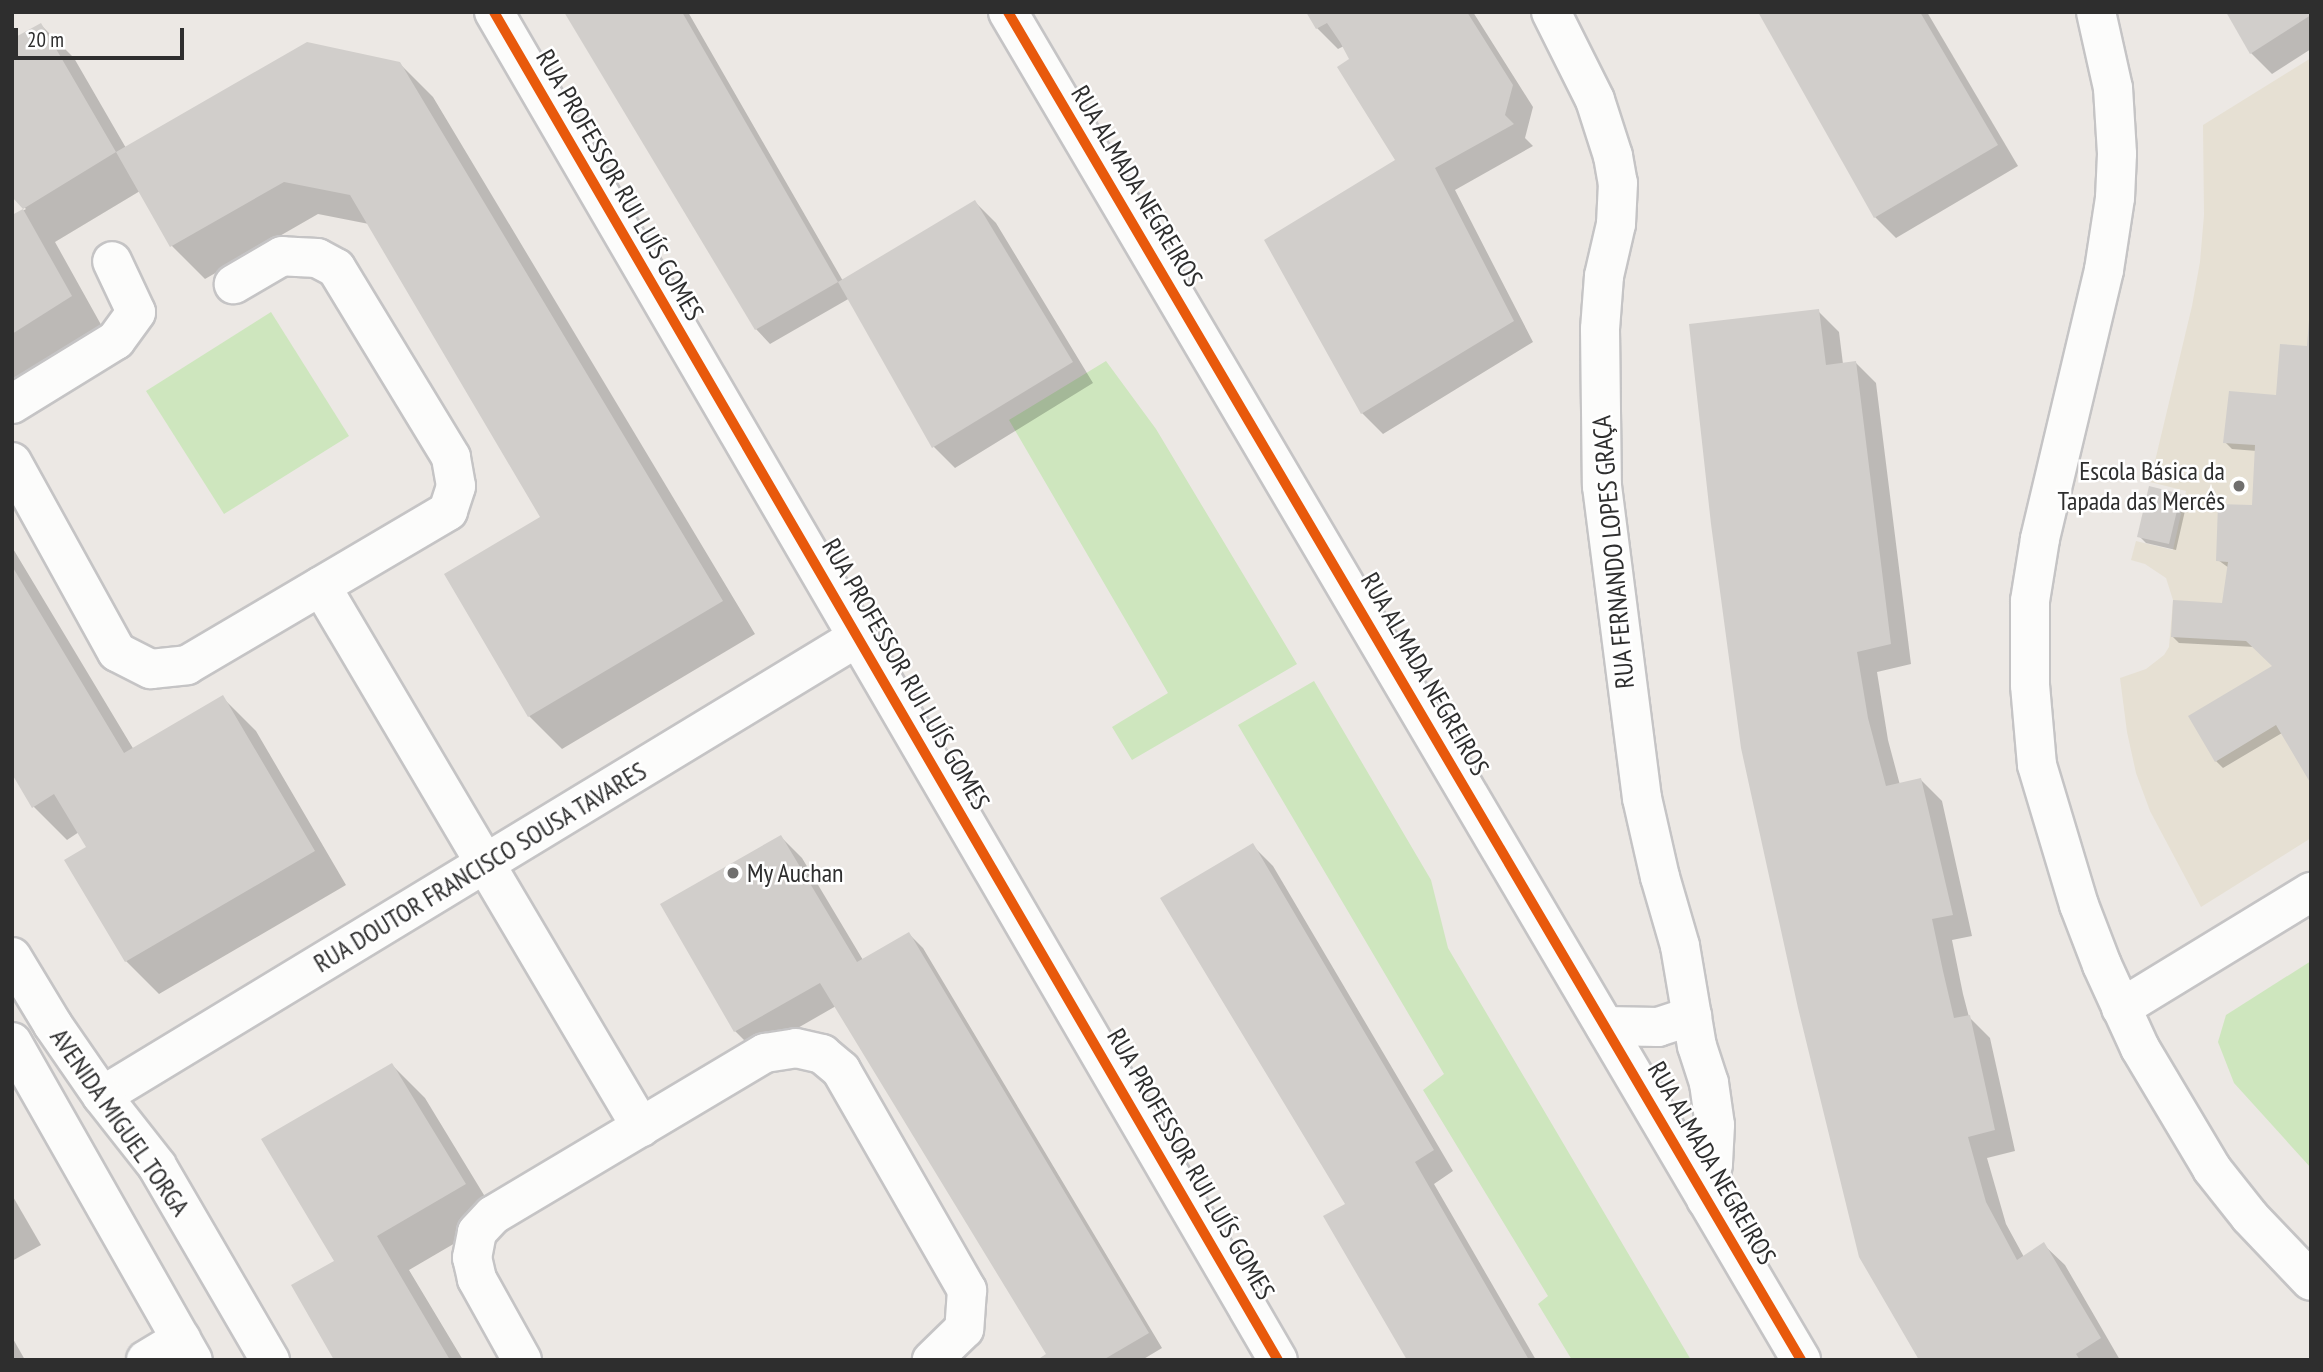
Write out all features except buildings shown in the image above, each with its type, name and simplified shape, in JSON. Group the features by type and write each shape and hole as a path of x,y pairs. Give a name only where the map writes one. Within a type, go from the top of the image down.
{"street":[{"name":"RUA PROFESSOR RUI LUÍS GOMES","path":"494,12 1278,1360"},
{"name":"RUA ALMADA NEGREIROS","path":"1008,12 1801,1360"},
{"name":"RUA FERNANDO LOPES GRAÇA","path":"1550,12 1595,100 1613,156 1618,183 1615,224 1604,276 1600,329 1602,486 1642,798 1682,955 1697,1046 1710,1083 1715,1125 1713,1164 1706,1199"},
{"path":"2096,12 2113,88 2117,154 2115,198 2104,270 2040,539 2031,601 2030,685 2037,765 2079,905 2121,1008 2152,1069 2212,1169 2250,1217 2311,1281"},
{"path":"12,463 117,652 151,669 187,665 448,511 456,485 451,457 336,268 317,258 282,256 234,284"},
{"path":"12,404 116,340 136,312 112,261"},
{"path":"321,586 641,1127"},
{"name":"RUA DOUTOR FRANCISCO SOUSA TAVARES","path":"102,1096 858,637"},
{"path":"2121,1008 2311,892"},
{"name":"AVENIDA MIGUEL TORGA","path":"12,957 53,1025 102,1096 157,1166 270,1360"},
{"path":"1605,1026 1658,1027 1692,1016"},
{"name":"AVENIDA MIGUEL TORGA","path":"12,1042 187,1350"},
{"path":"522,1360 477,1279 472,1258 477,1232 493,1215 765,1054 796,1048 822,1054 841,1070 967,1290 964,1329 932,1360"},
{"path":"146,1360 187,1350"}],"shaded area":[{"name":"Escola Básica da Tapada das Mercês","path":"2311,58 2311,838 2201,907 2150,811 2136,773 2127,732 2120,678 2146,669 2164,655 2169,647 2173,600 2166,578 2145,564 2131,560 2136,541 2173,550 2186,491 2150,482 2200,262 2204,215 2203,125"}],"green space":[{"path":"271,312 349,436 224,514 146,391"},
{"path":"1106,361 1156,429 1297,664 1132,760 1112,727 1168,693 1009,420"},
{"path":"1314,681 1431,880 1448,948 1691,1360 1572,1360 1538,1304 1548,1296 1423,1090 1444,1074 1238,725"},
{"path":"2311,961 2311,1168 2234,1083 2218,1042 2226,1015"}],"cycle path":[{"path":"494,12 1278,1360"},
{"path":"1008,12 1801,1360"}],"place":[{"name":"Escola Básica da Tapada das Mercês","path":"2239,486"},
{"name":"My Auchan","path":"733,873"}]}
